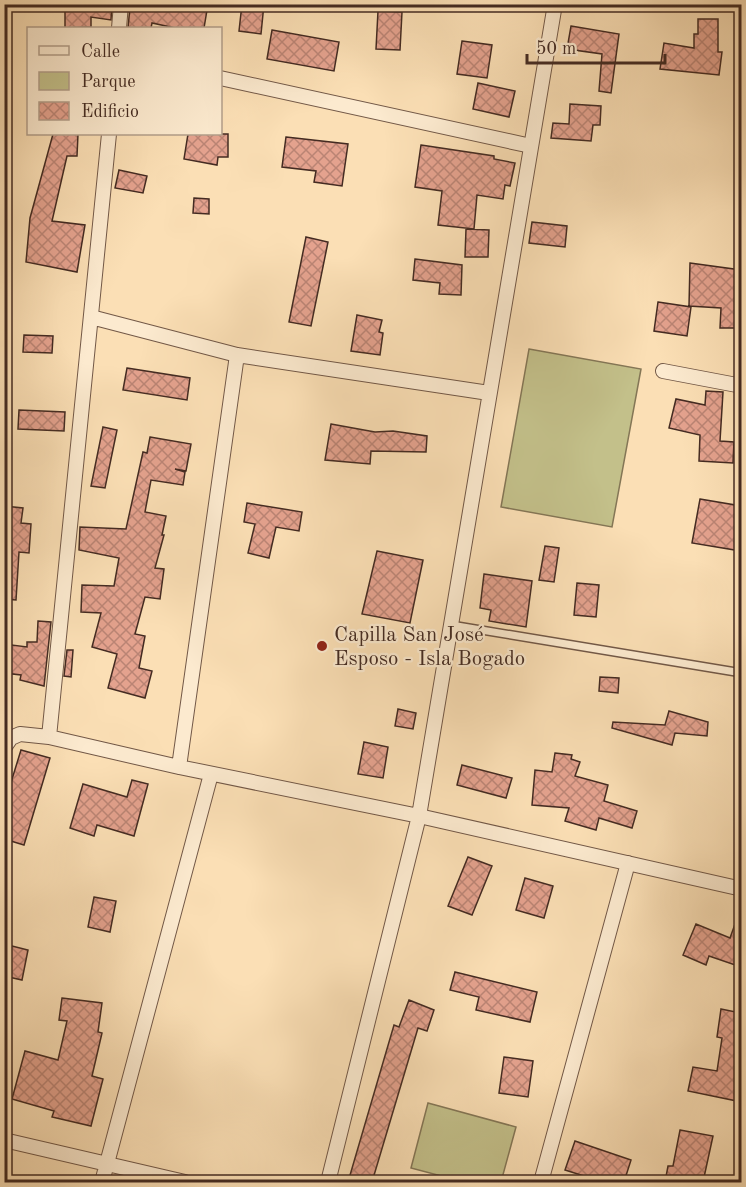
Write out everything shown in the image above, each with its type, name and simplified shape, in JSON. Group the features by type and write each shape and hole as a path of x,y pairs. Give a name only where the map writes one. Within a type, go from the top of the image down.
{"street":[{"path":"119,27 121,4"},
{"path":"328,1182 420,816 555,4"},
{"path":"222,78 531,146"},
{"path":"49,738 109,135"},
{"path":"91,316 237,355 489,393"},
{"path":"179,767 237,355"},
{"path":"663,371 741,386"},
{"path":"4,748 11,738 20,734 49,738 420,816 741,890"},
{"path":"102,1182 212,774"},
{"path":"541,1182 628,863"},
{"path":"4,1140 185,1182"}],"lane":[{"path":"451,625 741,673"}],"green space":[{"path":"529,349 641,369 612,527 501,507"},
{"path":"428,1103 516,1127 501,1182 464,1182 411,1168"}],"building":[{"path":"65,4 112,4 111,20 91,17 91,27 65,27"},
{"path":"144,4 208,4 204,27 170,27 152,23 151,27 128,27 130,7 144,11"},
{"path":"242,4 264,4 261,34 239,31"},
{"path":"378,11 402,12 400,50 376,49"},
{"path":"698,19 718,19 718,52 722,52 719,75 660,69 664,43 694,48 694,34 698,34"},
{"path":"571,26 619,34 611,93 599,91 602,54 567,49"},
{"path":"272,30 339,42 334,71 267,59"},
{"path":"462,41 492,45 487,78 457,74"},
{"path":"478,83 515,91 509,117 473,109"},
{"path":"570,104 601,106 600,125 593,125 591,141 551,138 553,123 569,124"},
{"path":"228,134 228,157 218,157 217,165 184,159 188,135"},
{"path":"53,135 78,135 77,156 67,156 52,221 85,225 77,272 26,262 30,218"},
{"path":"286,137 348,144 342,186 314,182 316,171 282,167"},
{"path":"421,145 494,156 494,159 515,163 510,186 505,185 503,199 477,195 474,229 438,225 442,191 415,187"},
{"path":"119,170 147,176 143,193 115,188"},
{"path":"194,198 209,199 209,214 193,213"},
{"path":"532,222 567,226 565,247 529,243"},
{"path":"466,229 489,230 488,257 465,257"},
{"path":"306,237 328,242 311,326 289,322"},
{"path":"415,259 462,265 461,295 439,294 440,283 413,280"},
{"path":"690,263 741,270 741,328 720,328 721,308 689,306"},
{"path":"658,302 691,307 687,336 654,331"},
{"path":"357,315 382,320 379,332 383,333 380,355 351,351"},
{"path":"24,335 53,336 52,353 23,352"},
{"path":"127,368 190,378 187,400 123,390"},
{"path":"706,391 723,392 720,441 734,442 733,463 699,461 700,435 669,428 676,399 705,405"},
{"path":"19,410 65,412 64,431 18,429"},
{"path":"331,424 375,432 393,431 427,436 426,452 371,451 370,464 325,460"},
{"path":"103,427 117,430 105,488 91,486"},
{"path":"150,437 191,444 186,471 175,469 185,472 183,485 151,480 145,512 166,516 162,535 164,535 155,568 164,569 160,599 145,597 135,634 145,636 139,668 152,671 145,698 108,688 117,654 92,647 101,613 81,612 82,585 114,586 119,558 79,550 80,527 126,529 143,452 147,453"},
{"path":"700,499 741,506 741,551 692,543"},
{"path":"247,503 302,512 299,531 276,527 269,558 248,553 255,524 244,522"},
{"path":"4,506 23,508 21,523 31,524 29,553 19,552 16,600 4,599"},
{"path":"545,546 559,548 554,582 539,580"},
{"path":"377,551 423,560 410,623 362,614"},
{"path":"484,574 532,581 526,627 489,621 491,610 480,608"},
{"path":"577,583 599,585 596,617 574,615"},
{"path":"38,621 51,622 44,686 20,680 21,675 4,673 4,644 27,647 27,642 37,642"},
{"path":"67,650 73,650 71,677 64,676"},
{"path":"600,677 619,678 618,693 599,691"},
{"path":"398,709 416,713 413,729 395,726"},
{"path":"669,711 708,722 707,736 675,733 672,745 612,728 613,722 665,725"},
{"path":"364,742 388,747 383,778 358,774"},
{"path":"21,750 50,758 24,845 4,839 4,805"},
{"path":"555,753 572,755 571,759 580,762 575,776 608,785 604,801 637,811 632,828 599,818 596,830 565,821 569,808 532,805 535,770 552,772"},
{"path":"462,765 512,778 506,798 457,785"},
{"path":"132,780 148,784 134,836 97,825 94,836 70,828 83,784 127,797"},
{"path":"468,857 492,866 472,915 448,906"},
{"path":"525,878 553,886 544,918 516,910"},
{"path":"94,897 116,901 110,932 88,927"},
{"path":"739,913 741,913 741,967 709,956 706,965 683,955 696,924 730,938"},
{"path":"4,944 28,950 22,980 4,976"},
{"path":"455,972 537,992 530,1022 476,1010 479,997 450,990"},
{"path":"62,998 102,1003 98,1032 102,1033 92,1076 103,1079 91,1126 52,1117 54,1111 12,1099 25,1051 58,1060 67,1021 59,1020"},
{"path":"409,1000 434,1010 427,1031 418,1028 372,1182 348,1182 394,1025 399,1027"},
{"path":"721,1009 741,1013 741,1079 737,1101 688,1091 693,1067 717,1071 722,1038 717,1037"},
{"path":"504,1057 533,1061 528,1097 499,1093"},
{"path":"680,1130 713,1136 703,1182 665,1182 668,1166 673,1166"},
{"path":"575,1141 631,1160 624,1182 603,1182 565,1170"}],"place":[{"name":"Capilla San José Esposo - Isla Bogado","path":"322,646"}]}
